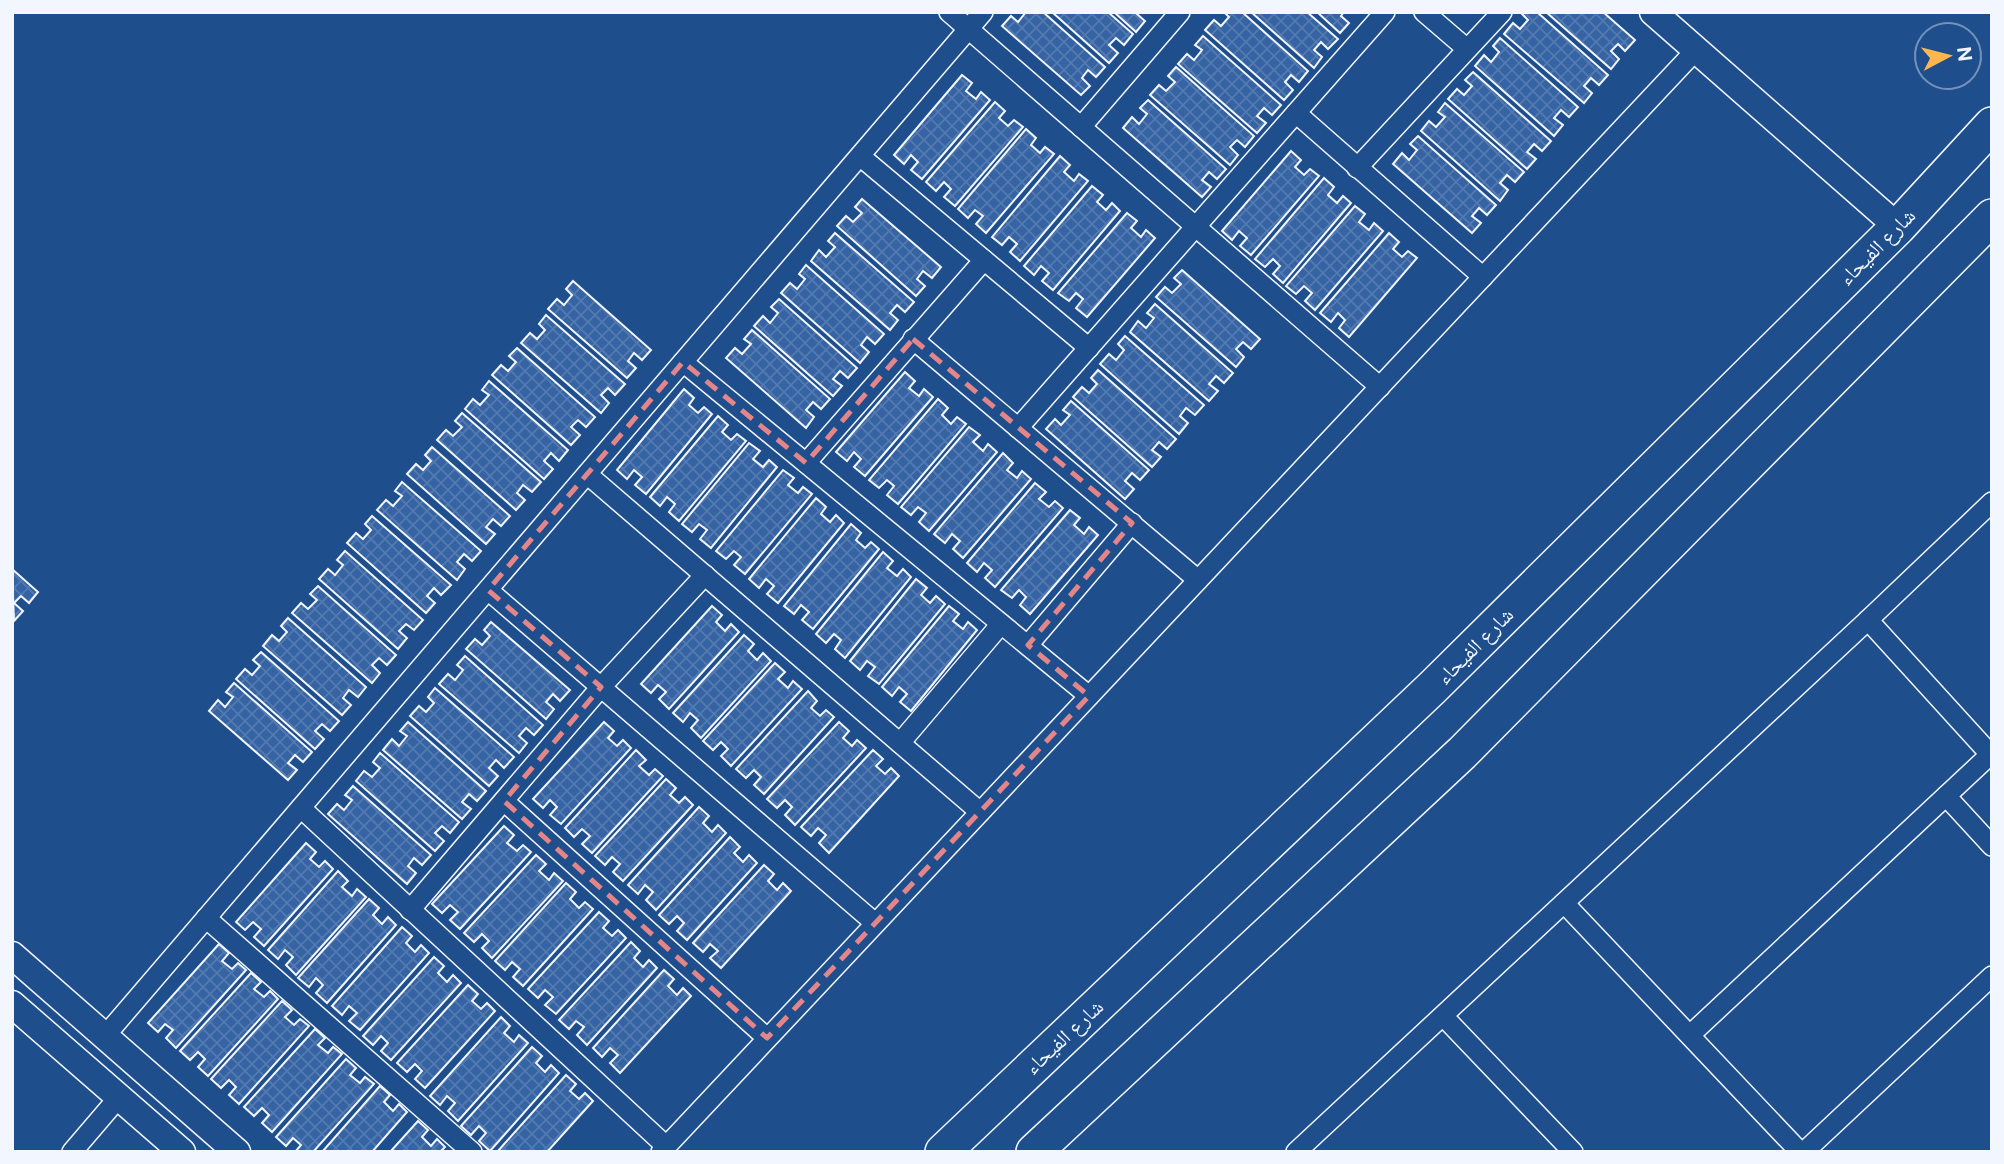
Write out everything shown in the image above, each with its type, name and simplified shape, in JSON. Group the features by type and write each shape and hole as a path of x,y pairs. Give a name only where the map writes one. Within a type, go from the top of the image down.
{"highway":[{"name":"شارع الفيحاء","path":"943,1152 1432,688 1898,227 1992,125"},
{"path":"1034,1152 1462,753 1992,217"}],"street":[{"path":"949,12 1380,387"},
{"path":"105,1036 983,12"},
{"path":"1081,127 1180,12"},
{"path":"1018,428 1385,12"},
{"path":"1424,12 1467,49"},
{"path":"1357,168 1502,12"},
{"path":"1653,12 1898,227"},
{"path":"301,808 663,1149 1696,50"},
{"path":"1296,113 1483,277"},
{"path":"860,156 1089,348"},
{"path":"806,463 984,260"},
{"path":"913,339 1198,580"},
{"path":"683,362 1089,696"},
{"path":"587,474 981,812"},
{"path":"1296,1152 1992,502"},
{"path":"1028,645 1132,523"},
{"path":"410,910 601,687 705,575"},
{"path":"488,590 875,923"},
{"path":"1690,1035 1991,753 1868,620"},
{"path":"900,743 1001,624"},
{"path":"1945,796 1992,846"},
{"path":"504,801 767,1038"},
{"path":"1564,902 1802,1152 1992,976"},
{"path":"206,918 472,1152"},
{"path":"12,955 237,1152"},
{"path":"12,1004 182,1152"},
{"path":"1443,1016 1572,1151"},
{"path":"72,1152 119,1097"}],"highlighted area":[{"path":"913,339 1132,523 1028,645 1089,696 767,1038 504,801 601,687 488,590 683,362 806,463"}],"building":[{"path":"1026,12 1043,12 1105,67 1096,77 1088,70 1082,78 1090,86 1081,95 1002,26 1011,16 1018,22"},
{"path":"1052,12 1108,12 1133,34 1124,45 1116,38 1109,45 1118,53 1109,63"},
{"path":"1114,12 1138,12 1145,21 1136,32"},
{"path":"1224,12 1242,12 1308,71 1299,82 1291,75 1285,82 1293,90 1284,100 1205,30 1214,20 1221,26 1229,17"},
{"path":"1251,12 1307,12 1338,39 1328,49 1321,42 1314,50 1322,57 1314,68"},
{"path":"1317,12 1344,12 1341,16 1349,23 1340,33"},
{"path":"1537,12 1608,75 1599,85 1591,78 1584,86 1592,93 1584,103 1504,34 1513,23 1520,29 1528,20 1522,14"},
{"path":"1546,12 1603,12 1635,40 1625,51 1618,44 1611,51 1619,59 1611,69"},
{"path":"1203,36 1281,105 1272,115 1264,108 1257,116 1266,123 1257,133 1178,64 1187,54 1194,60 1202,50 1195,45"},
{"path":"1500,38 1578,107 1569,117 1561,110 1554,118 1563,125 1554,136 1475,66 1484,55 1491,62 1499,52 1493,46"},
{"path":"1176,67 1254,136 1245,147 1237,140 1230,147 1238,155 1230,165 1150,95 1159,85 1166,91 1175,82 1168,76"},
{"path":"1473,72 1551,141 1542,151 1534,144 1527,152 1536,159 1527,169 1448,99 1457,89 1464,95 1472,86 1465,80"},
{"path":"962,75 972,83 966,91 976,99 981,92 990,100 922,179 911,170 918,162 911,155 904,164 894,155"},
{"path":"1148,100 1226,169 1217,179 1209,172 1202,180 1211,187 1202,197 1123,128 1132,117 1139,124 1147,114 1140,108"},
{"path":"995,102 1005,111 999,118 1008,126 1014,120 1023,127 955,206 944,197 951,189 944,182 936,191 926,182"},
{"path":"1445,103 1524,172 1515,182 1507,175 1500,183 1508,190 1500,201 1421,131 1429,121 1436,127 1445,117 1438,112"},
{"path":"1026,129 1036,138 1031,145 1040,153 1045,147 1054,154 986,233 976,224 983,216 975,210 968,218 958,209"},
{"path":"1418,136 1496,205 1487,215 1479,208 1472,216 1481,223 1472,233 1393,164 1402,153 1409,160 1417,150 1410,144"},
{"path":"1291,151 1301,160 1295,167 1304,175 1310,169 1319,176 1251,255 1240,246 1247,238 1239,231 1232,240 1222,231"},
{"path":"1060,156 1070,165 1064,172 1074,181 1079,174 1088,181 1020,261 1010,252 1017,244 1009,237 1002,245 992,237"},
{"path":"1324,178 1334,187 1328,195 1337,203 1343,196 1351,203 1283,283 1273,274 1280,266 1273,259 1265,267 1255,259"},
{"path":"1092,186 1103,195 1097,202 1106,210 1112,203 1120,211 1053,290 1042,281 1049,273 1041,266 1034,275 1024,266"},
{"path":"862,199 941,267 932,278 923,271 917,279 925,286 916,296 837,226 846,216 853,222 862,213 855,207"},
{"path":"1355,206 1365,214 1359,222 1369,230 1374,223 1383,231 1315,310 1305,301 1312,293 1304,286 1296,294 1286,286"},
{"path":"1127,213 1137,221 1131,228 1141,237 1146,230 1155,238 1087,317 1076,308 1083,299 1076,293 1069,301 1058,293"},
{"path":"835,233 914,302 905,312 897,305 890,313 898,320 890,330 811,261 819,250 826,257 835,247 828,241"},
{"path":"1389,233 1399,242 1393,249 1402,257 1408,251 1417,258 1349,337 1339,328 1345,320 1338,313 1331,322 1320,313"},
{"path":"806,265 884,334 875,344 867,337 861,345 869,352 860,363 781,293 790,283 797,289 805,279 799,274"},
{"path":"1182,270 1260,339 1251,349 1243,342 1236,349 1244,357 1236,367 1156,297 1165,287 1172,293 1181,284 1174,278"},
{"path":"573,281 651,350 642,360 634,353 628,361 636,368 627,378 548,309 557,299 564,305 572,295 566,289"},
{"path":"779,299 857,368 848,378 840,371 833,379 842,386 833,396 754,326 763,316 770,323 778,313 771,307"},
{"path":"1155,304 1233,373 1224,383 1216,376 1209,384 1218,391 1209,401 1130,332 1138,321 1146,328 1154,318 1147,313"},
{"path":"546,315 625,384 615,395 608,388 601,395 609,403 601,413 521,343 530,333 537,339 545,330 539,324"},
{"path":"752,330 830,399 821,409 813,402 806,410 814,417 806,428 726,358 735,348 742,354 751,344 744,339"},
{"path":"1125,336 1204,405 1195,415 1186,408 1180,416 1188,423 1179,434 1100,364 1109,354 1116,360 1124,350 1118,344"},
{"path":"517,348 595,417 586,427 578,420 571,427 580,435 571,445 492,375 501,365 508,371 516,362 509,356"},
{"path":"1098,370 1176,439 1167,449 1159,442 1152,450 1161,457 1152,467 1073,397 1082,387 1089,393 1097,384 1091,378"},
{"path":"905,372 915,381 909,388 919,396 924,389 933,397 865,476 854,467 861,459 854,452 847,461 836,452"},
{"path":"489,381 568,450 559,461 551,453 544,461 553,469 544,479 465,409 473,399 480,405 489,395 482,390"},
{"path":"684,389 694,398 689,405 698,413 704,407 712,414 646,494 635,485 642,477 634,470 627,479 617,470"},
{"path":"938,399 948,408 942,415 951,424 957,417 966,424 898,504 887,495 894,486 887,480 879,488 869,480"},
{"path":"1071,401 1149,470 1140,480 1132,473 1125,481 1134,489 1125,499 1046,429 1055,419 1061,425 1070,415 1063,410"},
{"path":"462,413 541,482 532,492 523,485 517,493 525,500 516,510 437,440 446,430 453,436 462,427 455,421"},
{"path":"718,416 728,425 722,432 731,440 737,434 746,441 679,521 669,512 675,504 667,497 660,506 650,497"},
{"path":"969,427 980,435 973,442 983,451 988,444 997,452 929,531 919,522 926,513 918,507 911,515 901,507"},
{"path":"749,443 760,451 753,459 763,467 769,460 777,467 711,548 700,539 707,530 699,524 692,532 682,524"},
{"path":"432,447 510,516 501,526 493,519 486,527 495,534 486,544 407,474 416,464 423,470 431,461 425,455"},
{"path":"1003,453 1013,463 1007,470 1017,478 1022,471 1031,479 963,558 953,549 960,541 952,534 945,543 934,534"},
{"path":"783,470 794,478 788,485 798,493 803,487 812,494 745,574 734,565 741,557 734,551 726,559 716,551"},
{"path":"402,482 481,551 472,561 464,554 457,562 465,569 457,580 377,510 386,500 393,506 402,496 395,491"},
{"path":"1035,483 1046,492 1039,499 1049,507 1055,501 1063,508 995,587 985,578 992,570 984,563 977,572 967,563"},
{"path":"816,498 826,507 821,514 830,522 836,515 844,523 778,603 767,594 774,586 766,579 759,588 749,579"},
{"path":"1070,510 1080,518 1074,525 1084,534 1089,527 1098,535 1030,614 1020,605 1026,597 1019,590 1012,598 1001,590"},
{"path":"372,516 451,585 441,595 434,588 427,596 435,603 426,613 347,543 356,533 363,539 371,530 365,524"},
{"path":"851,524 861,533 856,540 865,548 871,542 879,549 813,629 802,620 809,612 801,605 794,614 784,606"},
{"path":"345,551 423,620 414,630 406,624 399,631 407,638 398,649 319,579 328,569 335,575 343,565 337,560"},
{"path":"883,552 893,561 887,568 897,576 903,569 911,577 845,658 835,649 841,640 834,634 826,643 816,634"},
{"path":"12,569 38,592 29,603 21,596 14,603 23,611 14,621"},
{"path":"916,579 927,588 921,595 930,603 936,596 945,604 879,684 868,676 875,667 867,661 860,670 850,661"},
{"path":"318,586 396,655 387,665 379,658 372,665 380,673 372,683 292,613 301,603 308,609 317,600 310,594"},
{"path":"712,606 722,615 716,622 725,631 731,624 739,632 669,709 659,699 666,692 658,685 651,693 641,684"},
{"path":"949,606 959,614 953,621 963,629 968,622 977,630 911,711 900,702 907,694 899,687 892,696 882,687"},
{"path":"288,618 366,687 358,697 349,690 343,698 351,705 342,715 263,646 272,635 279,641 287,632 281,626"},
{"path":"491,622 570,690 560,701 553,694 546,702 554,709 546,719 466,649 475,639 482,645 490,636 484,630"},
{"path":"744,635 754,644 748,651 757,660 763,653 771,661 701,738 691,728 698,720 690,713 683,722 673,713"},
{"path":"261,652 339,721 330,731 322,724 315,731 324,739 315,749 236,679 245,669 252,675 260,666 253,660"},
{"path":"465,656 543,725 534,735 526,728 519,736 527,743 519,753 439,684 448,674 455,680 463,670 457,665"},
{"path":"775,663 785,672 778,679 788,688 793,681 802,689 731,766 721,756 728,749 721,742 713,750 703,741"},
{"path":"234,683 312,752 303,762 295,755 288,763 297,770 288,780 209,711 218,700 225,707 233,697 226,692"},
{"path":"435,688 514,757 504,768 496,760 489,768 498,776 489,786 410,716 419,706 426,712 434,703 428,697"},
{"path":"808,691 817,701 811,708 820,716 826,710 834,717 764,794 754,785 761,777 754,770 746,778 736,769"},
{"path":"408,722 486,791 477,801 469,794 462,802 471,809 462,819 383,750 392,739 399,746 407,736 400,731"},
{"path":"604,722 614,731 608,738 617,746 623,740 631,748 561,824 550,815 557,807 550,800 543,808 533,799"},
{"path":"839,722 849,731 843,738 852,746 857,740 866,748 795,825 785,815 792,807 785,800 777,808 767,799"},
{"path":"636,750 646,760 639,766 649,775 655,769 663,776 592,853 582,844 590,836 582,829 574,837 565,828"},
{"path":"873,750 883,759 876,766 885,774 891,768 899,776 829,853 819,843 826,835 818,828 811,836 801,827"},
{"path":"380,753 459,822 450,833 442,826 435,833 444,841 435,851 356,781 364,771 372,777 380,768 373,762"},
{"path":"666,779 676,788 670,795 679,803 685,797 693,805 623,881 613,872 620,864 612,857 605,865 595,856"},
{"path":"353,786 431,855 422,865 414,858 408,866 416,873 407,884 328,814 337,804 344,810 352,800 345,795"},
{"path":"699,807 709,816 703,823 712,832 718,825 726,833 656,910 646,900 653,892 645,885 638,894 628,885"},
{"path":"504,826 514,835 507,843 517,851 523,845 531,852 460,929 450,920 458,912 450,905 442,913 432,904"},
{"path":"730,837 740,847 734,853 743,862 749,855 757,863 687,940 677,931 684,923 677,916 669,924 659,915"},
{"path":"306,843 316,852 310,859 319,867 325,861 333,869 264,946 254,937 261,929 253,922 245,930 236,922"},
{"path":"536,855 546,864 539,871 549,880 554,873 563,881 492,958 482,948 489,941 482,934 474,942 464,933"},
{"path":"764,865 774,874 768,881 777,890 783,883 791,891 721,968 710,958 718,951 710,944 703,952 693,943"},
{"path":"338,871 348,881 342,887 352,896 357,889 366,897 296,975 286,965 293,957 285,950 278,959 268,950"},
{"path":"566,883 576,892 570,899 579,908 585,902 593,909 523,986 513,977 520,969 512,962 505,970 495,961"},
{"path":"369,899 379,908 373,915 382,924 388,917 396,925 327,1003 316,993 323,985 316,978 309,987 298,978"},
{"path":"599,912 609,921 603,928 612,936 618,930 626,938 556,1014 545,1005 553,997 545,990 538,998 528,989"},
{"path":"402,927 412,936 406,943 415,952 421,945 429,953 360,1030 349,1021 357,1013 349,1006 342,1015 332,1006"},
{"path":"631,942 640,951 634,958 643,967 649,960 657,968 587,1045 577,1035 584,1027 576,1021 569,1029 559,1020"},
{"path":"219,944 229,953 222,961 232,969 238,963 246,970 176,1048 166,1038 173,1030 165,1024 158,1032 148,1023"},
{"path":"434,957 444,966 438,973 447,982 453,975 461,983 391,1060 381,1051 388,1043 381,1036 373,1045 363,1036"},
{"path":"664,970 674,979 668,986 677,995 683,988 691,996 620,1073 610,1063 618,1055 610,1048 602,1057 593,1048"},
{"path":"251,973 261,982 254,989 264,997 270,991 278,999 208,1076 198,1067 205,1059 198,1052 190,1060 180,1051"},
{"path":"468,985 478,994 472,1001 481,1009 487,1003 495,1011 425,1088 415,1079 422,1071 415,1064 407,1072 397,1063"},
{"path":"282,1001 292,1010 285,1017 294,1025 300,1019 309,1026 239,1104 229,1095 236,1087 229,1080 221,1088 211,1079"},
{"path":"501,1017 510,1026 504,1033 514,1042 519,1035 528,1043 458,1121 448,1111 455,1103 447,1096 440,1105 430,1096"},
{"path":"315,1029 325,1038 318,1045 328,1053 333,1047 342,1054 272,1132 262,1123 269,1115 262,1108 254,1116 244,1107"},
{"path":"532,1047 542,1056 536,1063 545,1072 551,1065 559,1073 490,1151 479,1141 486,1133 479,1126 471,1135 461,1126"},
{"path":"346,1059 356,1068 350,1075 360,1083 365,1077 374,1084 313,1152 295,1152 301,1145 293,1138 286,1146 276,1137"},
{"path":"566,1075 576,1084 570,1091 579,1099 585,1093 593,1101 547,1152 497,1152"},
{"path":"380,1086 390,1095 384,1102 393,1111 399,1104 407,1112 372,1152 322,1152"},
{"path":"418,1121 428,1130 422,1137 431,1146 437,1139 445,1147 440,1152 390,1152"}]}
